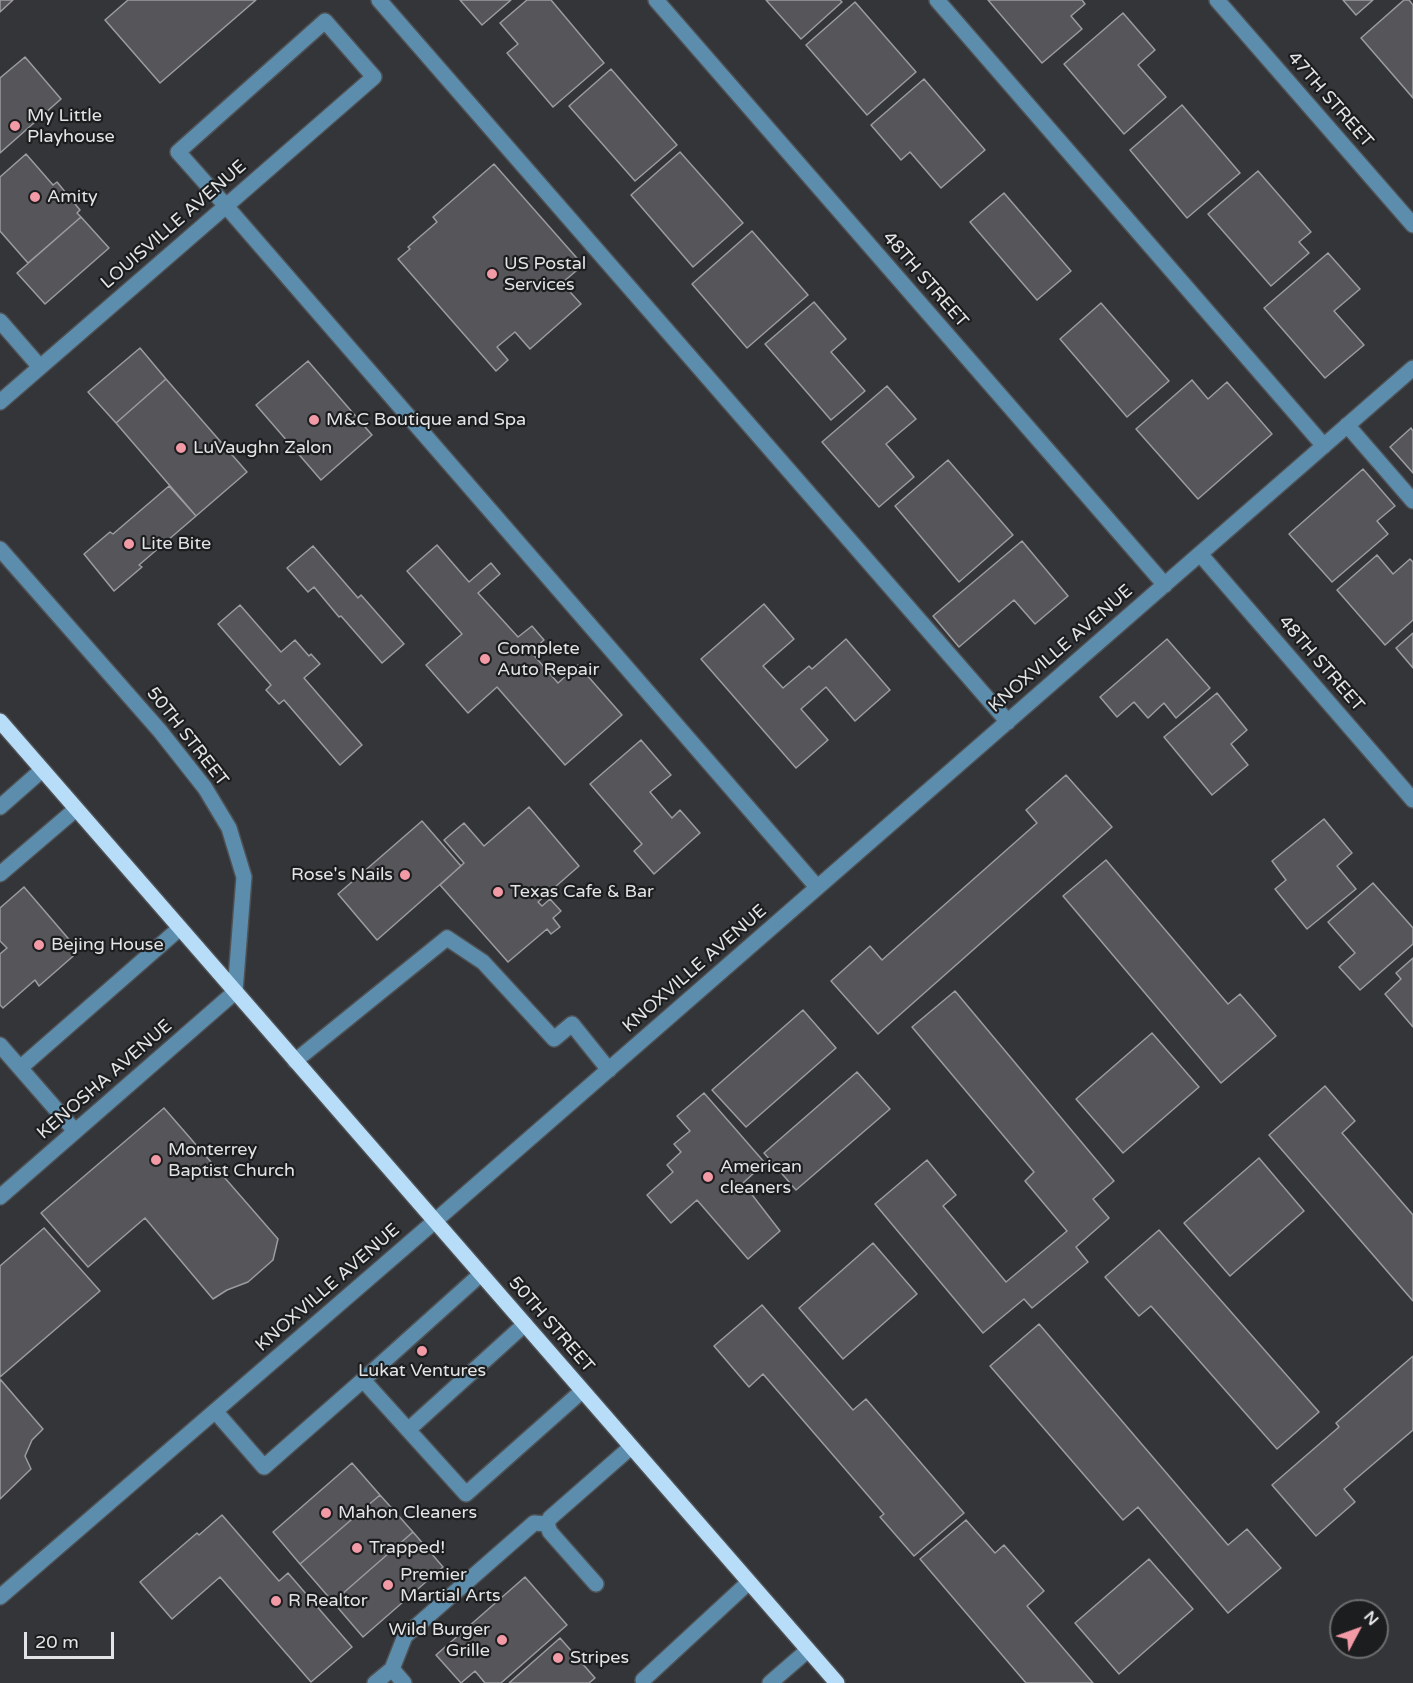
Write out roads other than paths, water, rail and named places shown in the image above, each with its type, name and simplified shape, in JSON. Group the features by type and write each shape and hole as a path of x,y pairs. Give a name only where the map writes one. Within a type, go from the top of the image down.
{"main road":[{"name":"50TH STREET","path":"0,722 837,1683"}],"street":[{"path":"379,0 1008,722"},
{"name":"48TH STREET","path":"656,0 1165,585"},
{"path":"937,0 1324,446"},
{"name":"47TH STREET","path":"1217,0 1413,225"},
{"name":"LOUISVILLE AVENUE","path":"0,402 226,206 374,77 325,21 178,152 226,206"},
{"path":"226,206 817,887"},
{"path":"0,321 40,367"},
{"name":"KNOXVILLE AVENUE","path":"0,1597 609,1070 1413,368"},
{"path":"1347,425 1413,501"},
{"name":"50TH STREET","path":"0,549 160,731 205,788 229,828 244,877 235,992"},
{"name":"48TH STREET","path":"1200,554 1413,800"},
{"path":"0,807 42,770"},
{"path":"0,874 76,808"},
{"path":"20,1068 180,928"},
{"path":"295,1061 447,938 483,962 554,1039 572,1024 609,1070"},
{"name":"KENOSHA AVENUE","path":"0,1197 235,992"},
{"path":"0,1045 75,1131"},
{"path":"215,1411 264,1467 481,1274"},
{"path":"408,1430 525,1324"},
{"path":"363,1380 466,1494 582,1391"},
{"path":"596,1584 550,1532 547,1524 550,1518 631,1447"},
{"path":"375,1683 392,1669 405,1636 534,1522 547,1524"},
{"path":"643,1680 749,1582"},
{"path":"770,1683 808,1650"},
{"path":"392,1669 404,1683"}],"place":[{"name":"My Little Playhouse","path":"15,126"},
{"name":"Amity","path":"35,197"},
{"name":"US Postal Services","path":"492,274"},
{"name":"M&C Boutique and Spa","path":"314,420"},
{"name":"LuVaughn Zalon","path":"181,448"},
{"name":"Lite Bite","path":"129,544"},
{"name":"Complete Auto Repair","path":"485,659"},
{"name":"Rose's Nails","path":"405,875"},
{"name":"Texas Cafe & Bar","path":"498,892"},
{"name":"Bejing House","path":"39,945"},
{"name":"Monterrey Baptist Church","path":"156,1160"},
{"name":"American cleaners","path":"708,1177"},
{"name":"Lukat Ventures","path":"422,1351"},
{"name":"Mahon Cleaners","path":"326,1513"},
{"name":"Trapped!","path":"357,1548"},
{"name":"Premier Martial Arts","path":"388,1585"},
{"name":"R Realtor","path":"276,1601"},
{"name":"Wild Burger Grille","path":"502,1640"},
{"name":"Stripes","path":"558,1658"}]}
